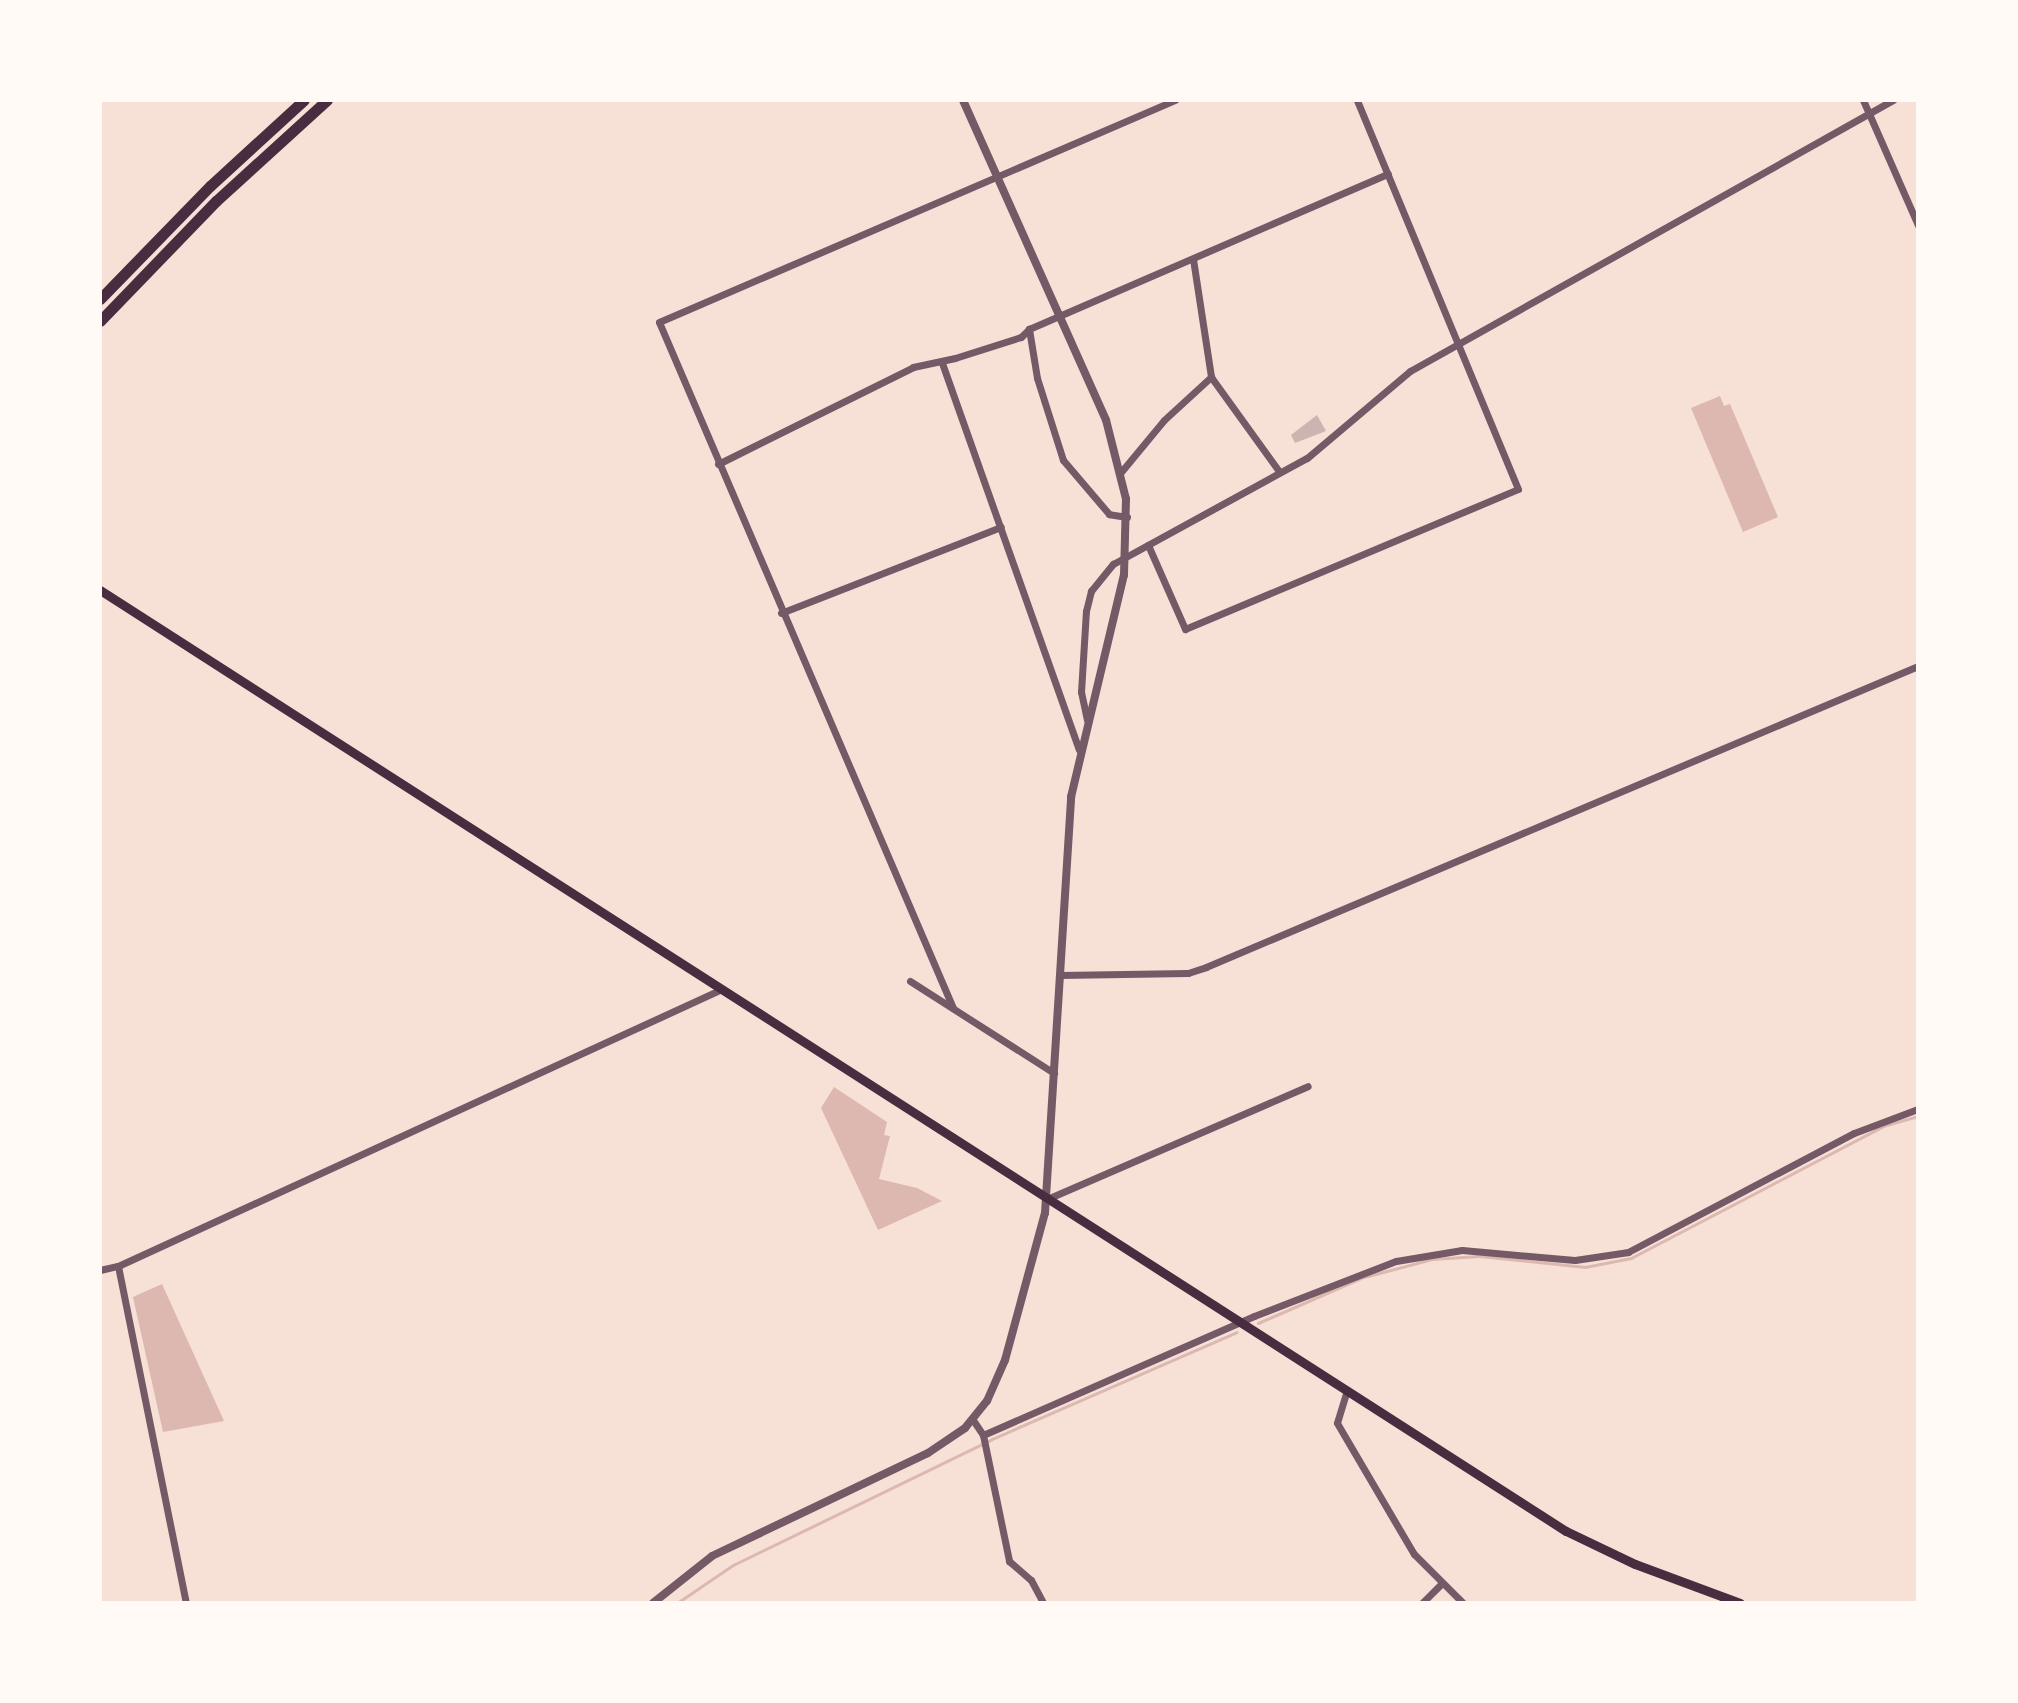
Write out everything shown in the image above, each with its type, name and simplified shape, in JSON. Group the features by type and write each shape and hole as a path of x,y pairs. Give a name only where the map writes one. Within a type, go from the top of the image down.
{"highway":[{"path":"100,299 210,186 304,100"},
{"path":"100,321 216,201 327,100"}],"main road":[{"path":"100,590 1566,1531 1676,1581 1740,1603"}],"street":[{"path":"653,1603 712,1556 940,1447 973,1420 1005,1360 1047,1199 1060,975 1079,749 1126,557 1127,517 1121,472 1106,420 963,100"},
{"path":"953,1008 781,613 659,322 1175,100"},
{"path":"1148,545 1185,629 1518,489 1357,100"},
{"path":"1863,100 1918,225"},
{"path":"1087,720 1081,692 1086,611 1098,579 1126,557 1322,448 1401,378 1893,100"},
{"path":"718,464 913,367 942,363 1021,337 1029,329 1058,315 1388,174"},
{"path":"1193,259 1211,377 1278,470"},
{"path":"1029,329 1037,378 1063,460 1109,514 1127,517"},
{"path":"942,363 1079,749"},
{"path":"1121,472 1164,420 1211,377"},
{"path":"781,613 1001,527"},
{"path":"1060,975 1188,973 1206,967 1918,666"},
{"path":"910,981 1054,1073"},
{"path":"100,1270 118,1266 722,989"},
{"path":"1047,1199 1308,1086"},
{"path":"985,1440 1240,1322 1366,1270 1428,1254 1476,1250 1575,1260 1628,1252 1854,1133 1918,1109"},
{"path":"118,1266 186,1603"},
{"path":"1347,1390 1337,1423 1414,1554 1463,1603"},
{"path":"973,1420 985,1440 1009,1561 1031,1580 1043,1603"},
{"path":"1422,1603 1442,1583"}],"shaded area":[{"path":"1720,396 1724,406 1730,404 1778,517 1743,532 1691,408"},
{"path":"834,1087 887,1122 884,1135 890,1136 879,1179 917,1188 942,1201 878,1230 821,1108"},
{"path":"162,1284 224,1421 163,1432 133,1297"}],"building":[{"path":"1317,415 1326,431 1295,443 1291,435"}],"waterway":[{"path":"1258,1323 1364,1277 1432,1259 1479,1256 1585,1267 1631,1258 1883,1126 1918,1116"},
{"path":"677,1603 733,1565 992,1439 1237,1332"}]}
